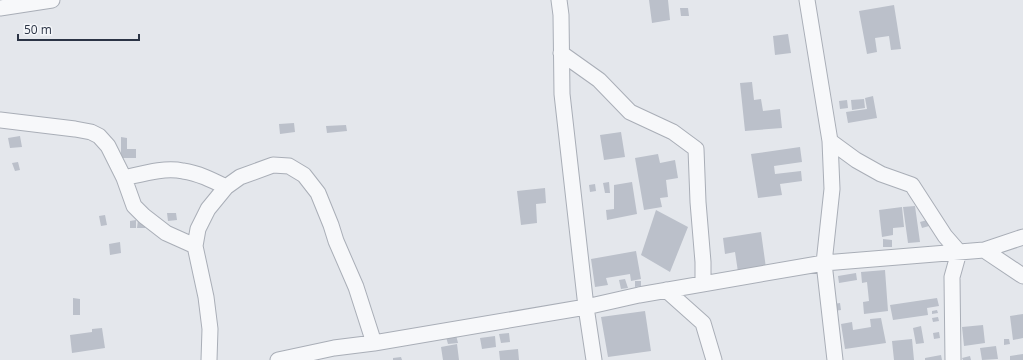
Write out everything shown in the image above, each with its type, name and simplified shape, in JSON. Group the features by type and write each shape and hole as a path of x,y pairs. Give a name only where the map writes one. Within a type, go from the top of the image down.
{"street":[{"path":"1,0 0,8 52,0"},
{"path":"559,0 561,15 562,94 586,307 594,360"},
{"path":"807,0 830,141 832,189 824,263 835,360"},
{"path":"561,53 599,80 630,112 673,132 696,149 703,284"},
{"path":"0,120 91,132 99,136 108,146 124,178 134,206 166,234 195,246"},
{"path":"830,141 856,160 881,174 912,185 945,236 959,252"},
{"path":"209,360 210,322 195,246 198,229 208,209 226,187 240,177 273,165 289,166 304,175 318,193 336,241 356,287 374,343"},
{"path":"124,178 140,174 169,170 182,170 226,187"},
{"path":"278,360 335,354 374,343 586,307 666,290 824,263 984,250 1023,236"},
{"path":"984,250 1023,276"},
{"path":"953,360 952,277 959,252"},
{"path":"666,290 703,323 714,360"}],"building":[{"path":"649,0 668,0 670,20 652,23"},
{"path":"894,5 901,49 891,50 889,36 875,38 877,52 867,54 859,11"},
{"path":"680,8 688,8 689,16 681,16"},
{"path":"788,34 791,53 775,55 773,36"},
{"path":"752,82 754,100 761,99 763,111 780,109 782,128 745,131 740,83"},
{"path":"873,96 877,118 848,123 846,112 867,109 865,98"},
{"path":"864,99 865,108 852,110 851,100"},
{"path":"847,100 848,108 840,109 839,101"},
{"path":"294,123 295,132 280,134 279,124"},
{"path":"346,125 347,131 327,133 326,126"},
{"path":"621,132 625,157 604,160 600,135"},
{"path":"20,136 22,147 10,148 8,138"},
{"path":"121,137 127,138 127,149 136,149 136,158 121,158"},
{"path":"800,147 802,162 774,166 775,174 801,171 802,181 780,184 782,195 758,198 751,154"},
{"path":"658,154 660,163 675,160 678,178 666,180 668,197 660,198 662,207 644,210 635,158"},
{"path":"18,162 20,170 15,171 12,163"},
{"path":"609,182 610,193 605,193 603,183"},
{"path":"632,182 637,214 607,220 606,210 614,209 614,185"},
{"path":"595,184 596,191 590,192 589,185"},
{"path":"545,188 546,203 536,204 537,223 521,225 517,191"},
{"path":"915,206 920,242 908,243 903,207"},
{"path":"902,207 904,227 893,228 893,235 882,237 879,210"},
{"path":"656,210 688,227 670,272 641,255"},
{"path":"167,213 176,213 177,220 168,221"},
{"path":"105,215 107,225 101,226 99,216"},
{"path":"136,220 136,228 130,228 130,221"},
{"path":"138,220 145,220 145,228 137,228"},
{"path":"927,220 929,226 922,228 920,222"},
{"path":"761,232 766,268 738,272 735,252 725,254 723,238"},
{"path":"883,239 892,240 892,247 883,247"},
{"path":"120,242 121,253 110,255 109,244"},
{"path":"636,251 641,279 631,281 630,274 606,278 608,285 595,287 591,259"},
{"path":"885,270 888,311 864,314 863,302 869,301 867,282 862,283 861,272"},
{"path":"856,273 857,280 839,283 838,276"},
{"path":"625,279 628,288 621,289 619,280"},
{"path":"635,281 641,281 641,286 635,287"},
{"path":"73,298 80,299 80,315 73,315"},
{"path":"937,298 939,306 927,308 928,315 893,320 890,305"},
{"path":"840,303 841,310 834,311 834,304"},
{"path":"937,310 938,313 932,314 932,311"},
{"path":"645,311 651,351 608,357 601,317"},
{"path":"1023,314 1023,338 1013,340 1010,316"},
{"path":"938,317 939,321 933,322 932,318"},
{"path":"881,318 886,343 845,349 841,324 852,322 853,330 871,327 870,319"},
{"path":"983,325 985,343 964,346 962,327"},
{"path":"921,326 924,343 916,344 913,328"},
{"path":"102,328 105,348 72,353 70,335 92,332 92,329"},
{"path":"939,332 940,338 934,339 933,333"},
{"path":"509,333 510,342 501,343 499,334"},
{"path":"456,335 458,343 448,344 446,337"},
{"path":"495,336 496,347 482,349 480,338"},
{"path":"912,339 914,360 894,360 892,341"},
{"path":"1004,339 1009,339 1010,344 1004,345"},
{"path":"457,344 459,360 443,360 441,347"},
{"path":"996,346 998,359 982,360 980,348"},
{"path":"518,349 519,360 500,360 499,351"},
{"path":"1023,354 1023,360 1010,360 1010,356"},
{"path":"941,355 942,360 925,360 925,358"},
{"path":"970,356 971,360 963,360 962,358"},
{"path":"401,357 402,360 393,360 393,358"}]}
